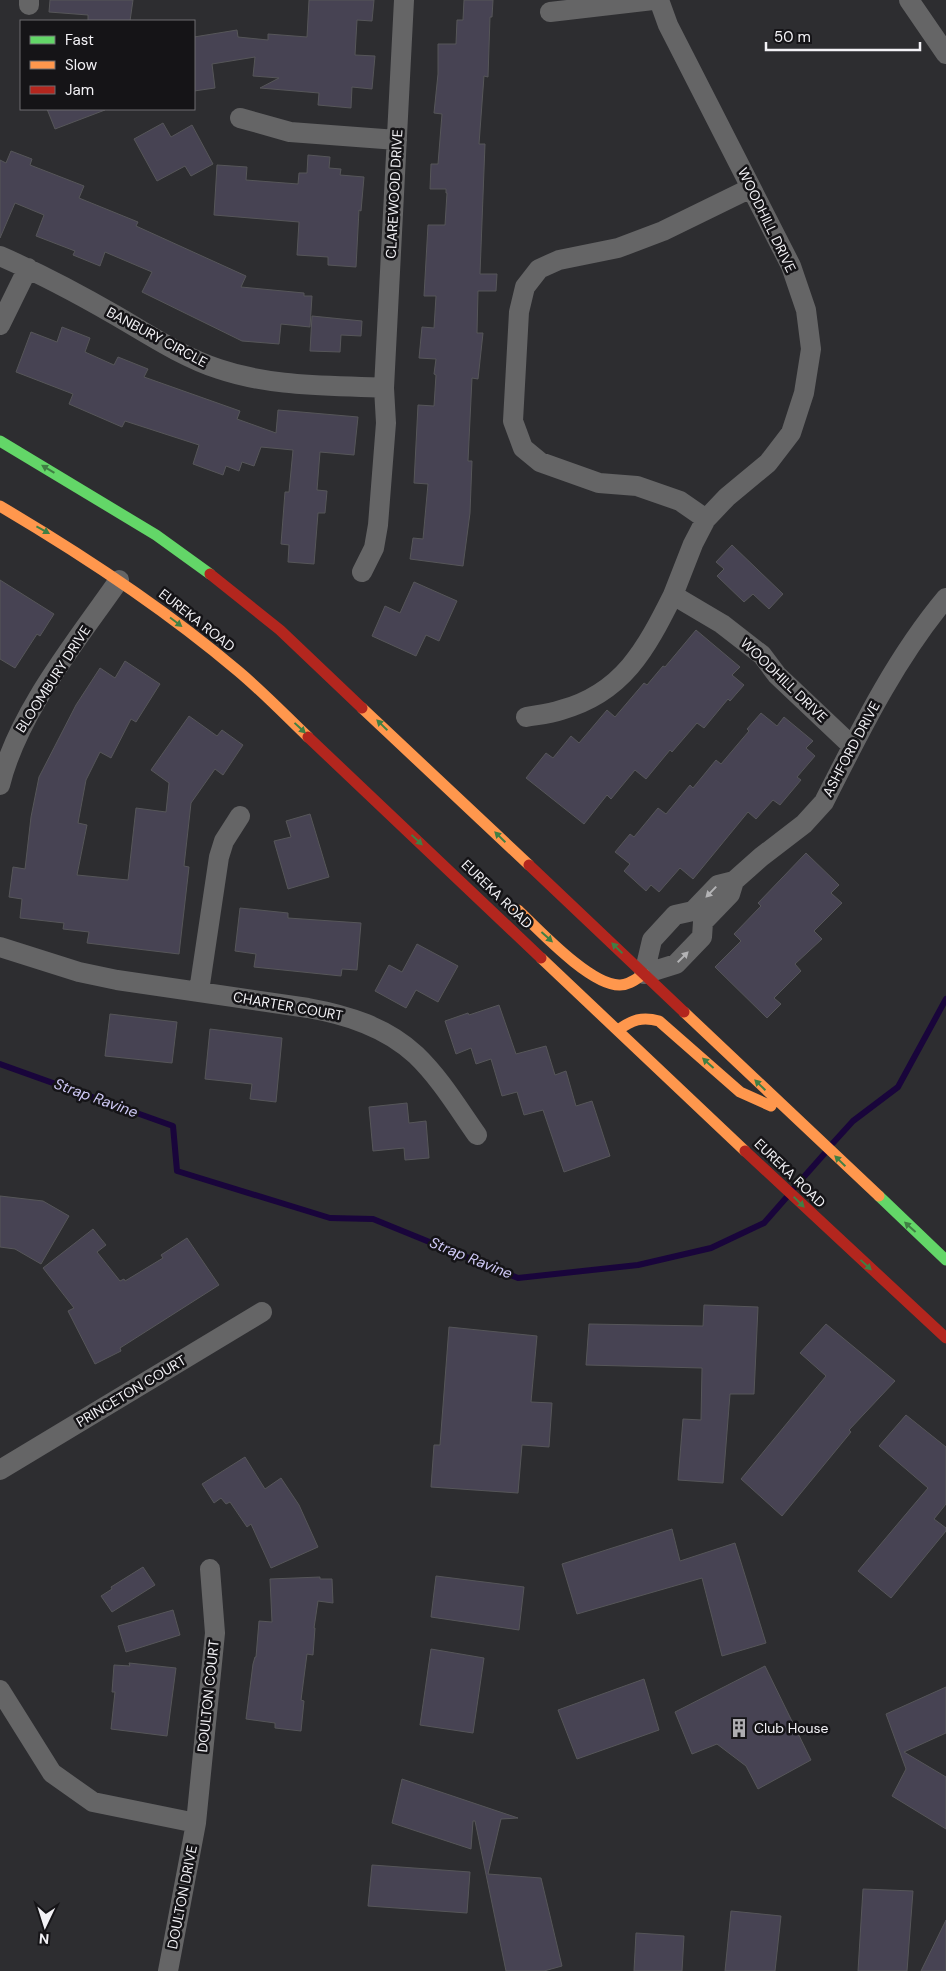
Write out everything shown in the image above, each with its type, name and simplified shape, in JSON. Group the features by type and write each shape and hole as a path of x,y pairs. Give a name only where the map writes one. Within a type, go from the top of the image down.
{"main road":[{"path":"0,441 156,535 215,578 280,630 946,1260"},
{"name":"EUREKA ROAD","path":"0,506 49,533 119,580 239,672 767,1172 946,1338"},
{"path":"450,871 483,886"},
{"path":"506,900 580,966 597,978 615,985 629,984 644,974"},
{"path":"618,1030 630,1020 644,1017 659,1020 740,1092 793,1115"}],"street":[{"name":"CLAREWOOD DRIVE","path":"362,572 374,548 378,525 386,423 384,388 404,0"},
{"path":"550,12 653,0"},
{"name":"WOODHILL DRIVE","path":"660,0 668,25 791,266 806,310 811,349 804,393 791,433 768,463 727,497 706,519 693,544 673,595 722,624 762,655 777,675 852,746"},
{"path":"908,0 946,54"},
{"path":"240,118 290,132 397,140"},
{"path":"706,519 680,501 637,486 599,483 540,462 523,448 513,421 519,312 525,287 539,269 559,260 618,248 663,231 751,188"},
{"name":"BANBURY CIRCLE","path":"0,256 72,290 194,360 218,369 254,379 384,388"},
{"path":"0,325 28,268"},
{"name":"BLOOMBURY DRIVE","path":"0,785 16,739 29,712 119,580"},
{"path":"526,716 561,710 593,697 618,680 637,659 673,595"},
{"name":"ASHFORD DRIVE","path":"644,974 652,940 675,915 698,916 730,894 734,881 761,857 793,834 824,802 852,746 909,646 946,598"},
{"path":"199,991 219,857 224,841 240,816"},
{"name":"ASHFORD DRIVE","path":"644,974 676,964 702,937 698,916"},
{"name":"CHARTER COURT","path":"0,947 79,972 118,980 337,1013 368,1024 395,1039 416,1056 436,1078 477,1135"},
{"name":"PRINCETON COURT","path":"0,1470 262,1312"},
{"name":"DOULTON COURT","path":"196,1823 215,1633 210,1569"},
{"path":"0,1690 52,1773 93,1802 196,1823"},
{"name":"DOULTON DRIVE","path":"168,1971 196,1823"}],"building":[{"path":"50,0 133,0 130,20 88,20 88,15 49,12"},
{"path":"309,0 374,0 372,21 357,20 355,55 375,56 372,89 352,87 351,108 318,105 319,93 260,88 279,78 253,76 255,57 212,64 215,88 195,91 195,37 237,30 238,37 268,40 268,34 307,37"},
{"path":"464,0 493,0 492,17 490,17 488,77 484,76 479,144 485,144 480,274 497,274 496,291 478,291 477,333 483,333 478,379 472,378 468,461 472,461 470,513 463,566 410,559 413,538 423,539 428,484 414,483 418,405 434,406 436,375 434,374 436,359 419,358 422,327 434,328 436,296 424,296 428,225 445,225 447,193 446,189 430,189 431,164 438,164 442,114 434,113 438,74 438,44 456,44 457,20 463,20"},
{"path":"47,110 105,110 55,129"},
{"path":"163,123 171,137 192,125 213,164 191,176 185,166 157,181 134,139"},
{"path":"11,151 32,159 30,165 84,186 79,198 138,222 136,226 246,276 241,287 304,293 304,296 312,296 310,327 281,324 279,344 242,341 142,292 152,272 105,252 100,266 73,255 75,251 36,236 44,215 15,203 0,238 0,160 6,163"},
{"path":"308,155 330,157 329,168 341,169 340,175 364,177 361,211 359,210 356,267 328,265 328,257 297,255 299,222 214,215 217,165 247,167 246,180 298,184 299,173 307,173"},
{"path":"312,316 362,321 361,336 341,335 340,352 310,351"},
{"path":"62,327 90,338 85,352 114,365 118,357 148,369 144,377 240,411 237,419 276,433 278,410 358,417 354,455 320,452 317,490 327,491 325,513 318,513 314,564 288,562 289,545 281,544 285,492 289,492 293,450 261,447 254,466 242,462 239,471 226,466 223,475 193,464 199,445 125,421 122,427 69,404 73,394 16,372 31,332 57,342"},
{"path":"732,545 783,594 769,609 753,594 744,602 717,576 724,569 716,562"},
{"path":"0,580 54,614 40,636 37,634 15,668 0,659"},
{"path":"414,582 457,601 439,641 426,635 416,656 372,636 385,606 400,613"},
{"path":"696,630 740,667 732,675 744,685 730,701 728,699 704,728 697,723 672,752 670,750 646,779 635,770 611,799 607,795 584,824 526,778 546,753 553,758 571,736 579,743 607,710 615,717 644,683 647,685 663,666 665,667"},
{"path":"125,661 160,684 136,722 131,719 111,758 100,752 86,780 78,823 87,825 77,875 128,880 136,808 166,812 169,783 151,770 189,716 217,736 222,730 243,745 223,775 215,769 191,803 184,866 189,867 179,954 87,943 89,932 63,929 64,923 20,918 22,899 9,897 13,867 25,869 31,817 39,777 76,705 100,668 115,678"},
{"path":"761,713 777,726 784,717 813,741 806,748 815,756 797,777 801,780 780,805 773,800 756,819 748,812 693,879 680,868 659,892 651,885 646,891 624,871 630,864 615,852 630,834 634,837 658,808 666,814 690,785 693,788 716,760 721,764 749,731 747,729"},
{"path":"310,814 329,877 288,889 274,841 291,837 286,821"},
{"path":"806,853 839,885 831,893 842,903 814,931 822,939 795,964 801,971 774,998 781,1004 767,1018 715,967 741,941 734,934 761,906 758,903"},
{"path":"240,908 288,913 288,918 361,923 357,970 342,969 341,976 254,967 256,954 235,951"},
{"path":"417,944 458,966 438,1002 416,990 406,1008 375,991 389,965 402,972"},
{"path":"499,1005 516,1054 546,1046 555,1075 566,1071 576,1106 592,1101 610,1156 564,1172 543,1110 524,1115 517,1092 502,1096 491,1059 476,1064 471,1048 456,1054 445,1021"},
{"path":"110,1014 177,1022 172,1063 105,1056"},
{"path":"210,1029 282,1038 276,1102 250,1099 252,1084 205,1079"},
{"path":"407,1103 409,1123 426,1121 429,1158 405,1160 404,1148 373,1151 369,1107"},
{"path":"0,1196 43,1201 69,1216 41,1264 15,1249 0,1247"},
{"path":"93,1229 106,1245 97,1252 120,1281 124,1279 125,1281 163,1258 161,1255 187,1238 219,1285 120,1348 121,1351 95,1364 68,1311 74,1308 43,1268"},
{"path":"704,1305 758,1307 754,1394 730,1394 723,1483 678,1480 683,1419 701,1420 702,1368 586,1365 589,1324 703,1326"},
{"path":"826,1324 895,1381 849,1430 851,1432 782,1516 741,1479 826,1376 800,1353"},
{"path":"449,1327 537,1336 531,1402 552,1403 549,1447 522,1445 518,1493 431,1487 434,1445 440,1445"},
{"path":"906,1415 946,1447 946,1504 934,1519 946,1528 946,1531 891,1598 858,1571 928,1488 879,1446"},
{"path":"245,1457 265,1489 281,1478 299,1505 318,1547 271,1568 251,1524 247,1527 230,1502 226,1504 221,1498 214,1503 202,1484"},
{"path":"672,1529 680,1561 735,1543 766,1643 722,1656 702,1578 577,1614 562,1564"},
{"path":"143,1567 155,1585 112,1612 101,1596 112,1589 111,1587"},
{"path":"436,1576 524,1587 519,1630 431,1617"},
{"path":"320,1577 320,1579 332,1579 333,1603 318,1601 313,1655 307,1654 301,1700 304,1701 301,1731 275,1728 275,1723 246,1719 253,1664 256,1657 259,1621 272,1622 270,1579"},
{"path":"173,1610 180,1635 126,1652 118,1626"},
{"path":"431,1649 484,1658 473,1733 420,1725"},
{"path":"129,1663 176,1668 167,1736 111,1729 115,1692 112,1692 114,1665 130,1666"},
{"name":"Club House","path":"765,1666 811,1760 758,1789 746,1766 717,1744 692,1754 675,1712"},
{"path":"644,1679 659,1730 577,1759 558,1710"},
{"path":"946,1687 946,1733 904,1752 946,1777 946,1829 892,1796 906,1769 886,1714"},
{"path":"402,1779 518,1818 501,1819 488,1874 541,1878 562,1966 544,1971 506,1971 475,1821 473,1821 471,1849 392,1823"},
{"path":"372,1865 470,1872 467,1913 368,1906"},
{"path":"863,1889 913,1891 907,1971 858,1971"},
{"path":"731,1911 781,1916 775,1971 725,1971"},
{"path":"946,1920 946,1971 921,1971"},
{"path":"636,1933 684,1936 682,1971 634,1971"}],"waterway":[{"name":"Strap Ravine","path":"833,1143 853,1121 898,1087 946,999"},
{"name":"Strap Ravine","path":"0,1064 173,1126 177,1171 330,1218 373,1219 518,1278 638,1265 711,1248 764,1223 786,1198"},
{"name":"Strap Ravine","path":"794,1188 825,1153"}],"traffic: fast":[{"path":"0,441 156,535 210,574"},
{"path":"879,1196 946,1260"}],"traffic: slow":[{"path":"0,506 93,563 182,626 247,679 308,737"},
{"path":"362,708 529,865"},
{"path":"518,910 552,943 595,977 608,983 623,985 644,974"},
{"path":"541,958 745,1151"},
{"path":"684,1012 879,1196"},
{"path":"618,1030 637,1020 659,1021 740,1092 771,1106"}],"traffic: jam":[{"path":"210,574 280,630 362,708"},
{"path":"308,737 541,958"},
{"path":"529,865 684,1012"},
{"path":"745,1151 946,1338"}],"place":[{"name":"Club House","path":"739,1728"}]}
